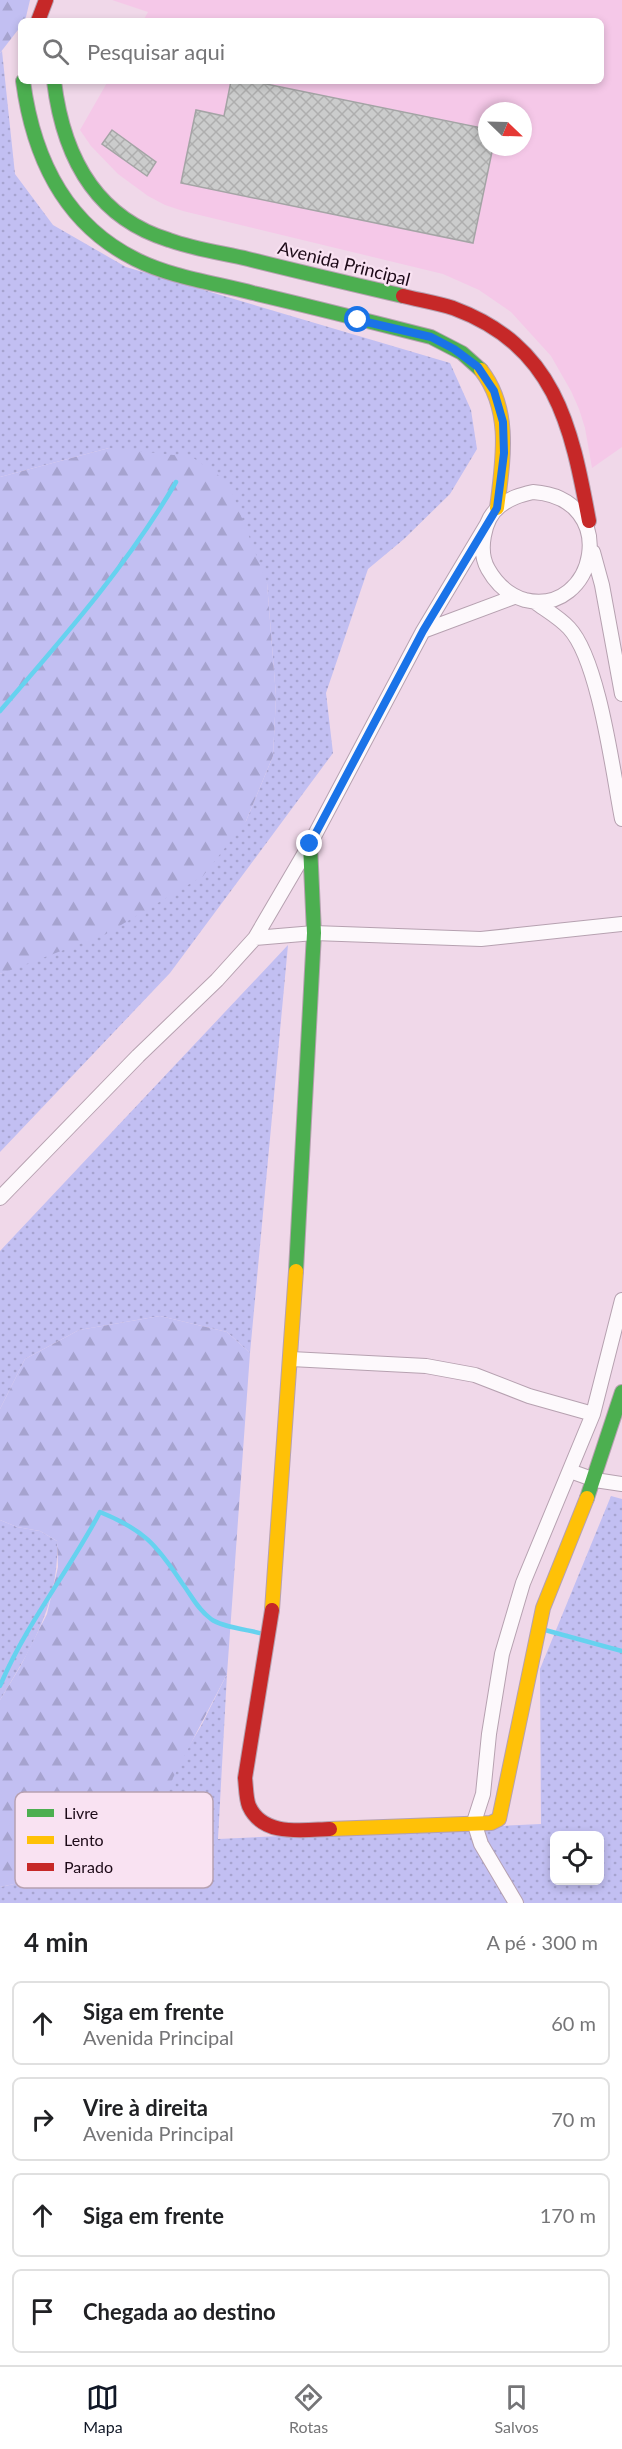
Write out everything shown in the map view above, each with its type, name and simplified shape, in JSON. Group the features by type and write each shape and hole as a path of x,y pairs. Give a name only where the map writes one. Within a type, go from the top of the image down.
{"street":[{"path":"23,84 26,113 47,176 69,208 99,236 134,259 171,272 431,337 454,349 478,367 494,391 503,422 504,453 497,508"},
{"name":"Avenida Principal","path":"54,84 56,99 71,152 93,190 125,219 167,240 452,308 483,322 516,343 546,378 562,411 579,470 589,521"},
{"path":"0,1198 138,1056 217,980 255,938 310,844 423,631 497,508 515,496 532,492 551,493 568,500 589,521 622,694"},
{"path":"487,524 483,545 486,566 497,585 514,597 535,602 556,599 574,588 587,571 593,550"},
{"path":"423,631 514,597"},
{"path":"535,602 568,627 580,645 593,675 622,819"},
{"path":"310,844 314,933 291,1359 274,1594 255,1727 245,1778 249,1806 265,1825 290,1831 491,1823 499,1819 529,1666 543,1608 596,1480 622,1392"},
{"path":"255,938 314,933 481,939 622,924"},
{"path":"516,1903 481,1844 474,1822 483,1794 489,1734 502,1654 523,1583 593,1414 622,1300"},
{"path":"291,1359 426,1366 475,1375 529,1395 593,1414"},
{"path":"570,1471 596,1480 622,1484"}],"shaded area":[{"path":"112,0 622,0 622,447 592,468 579,409 551,356 511,312 479,290 443,274 165,205 148,196 118,174 91,146 80,130 106,84 604,84 604,18 145,18 148,12"}],"green space":[{"path":"0,0 30,0 26,18 18,18 18,30 0,53"},
{"path":"2,51 15,174 53,225 126,267 450,363 471,410 477,449 450,494 404,539 368,569 326,693 333,753 170,973 0,1152 0,974 15,967 246,821 273,756 276,696 267,583 109,448 0,477 0,53"},
{"path":"109,448 192,457 228,482 267,583 276,696 273,756 246,821 203,876 106,934 0,974 0,477"},
{"path":"288,945 250,1353 227,1332 160,1316 79,1330 25,1359 0,1409 0,1251"},
{"path":"160,1316 227,1332 250,1353 227,1674 166,1792 15,1792 15,1884 0,1887 0,1700 47,1614 58,1567 57,1541 40,1531 17,1527 0,1520 0,1409 25,1359 79,1330"},
{"path":"611,1496 622,1499 622,1903 0,1903 0,1887 15,1884 15,1888 213,1888 213,1792 161,1792 201,1726 227,1674 218,1839 541,1824 540,1669"},
{"path":"0,1520 17,1527 40,1531 57,1541 57,1563 54,1584 41,1624 0,1700"}],"building":[{"path":"230,84 267,84 478,127 478,156 491,156 473,243 181,183 196,110 224,116"},
{"path":"112,130 156,162 147,176 102,144"}],"waterway":[{"path":"0,711 115,572 137,543 176,482"},
{"path":"0,1686 22,1641 100,1512 128,1525 148,1540 164,1558 198,1607 211,1619 228,1626 264,1634"},
{"path":"543,1632 545,1630 622,1651"}],"traffic: fast":[{"path":"24,84 35,135 56,185 89,227 110,244 135,259 178,275 431,337 462,353 481,370"},
{"path":"54,84 65,134 87,180 102,199 121,216 143,230 188,246 403,296"},
{"path":"296,1271 314,933 310,844"},
{"path":"587,1498 622,1392"}],"traffic: slow":[{"path":"481,370 491,385 497,402 503,436 497,508"},
{"path":"272,1610 296,1271"},
{"path":"330,1829 491,1823 499,1819 543,1608 587,1498"}],"traffic: jam":[{"path":"39,18 46,0"},
{"path":"403,296 453,308 487,324 515,344 536,367 552,392 565,421 589,521"},
{"path":"272,1610 245,1778 248,1803 255,1816 273,1827 284,1830 330,1829"}],"route":[{"path":"310,844 423,631 497,508 504,453 503,422 494,391 478,367 454,349 431,337 358,320"}]}
